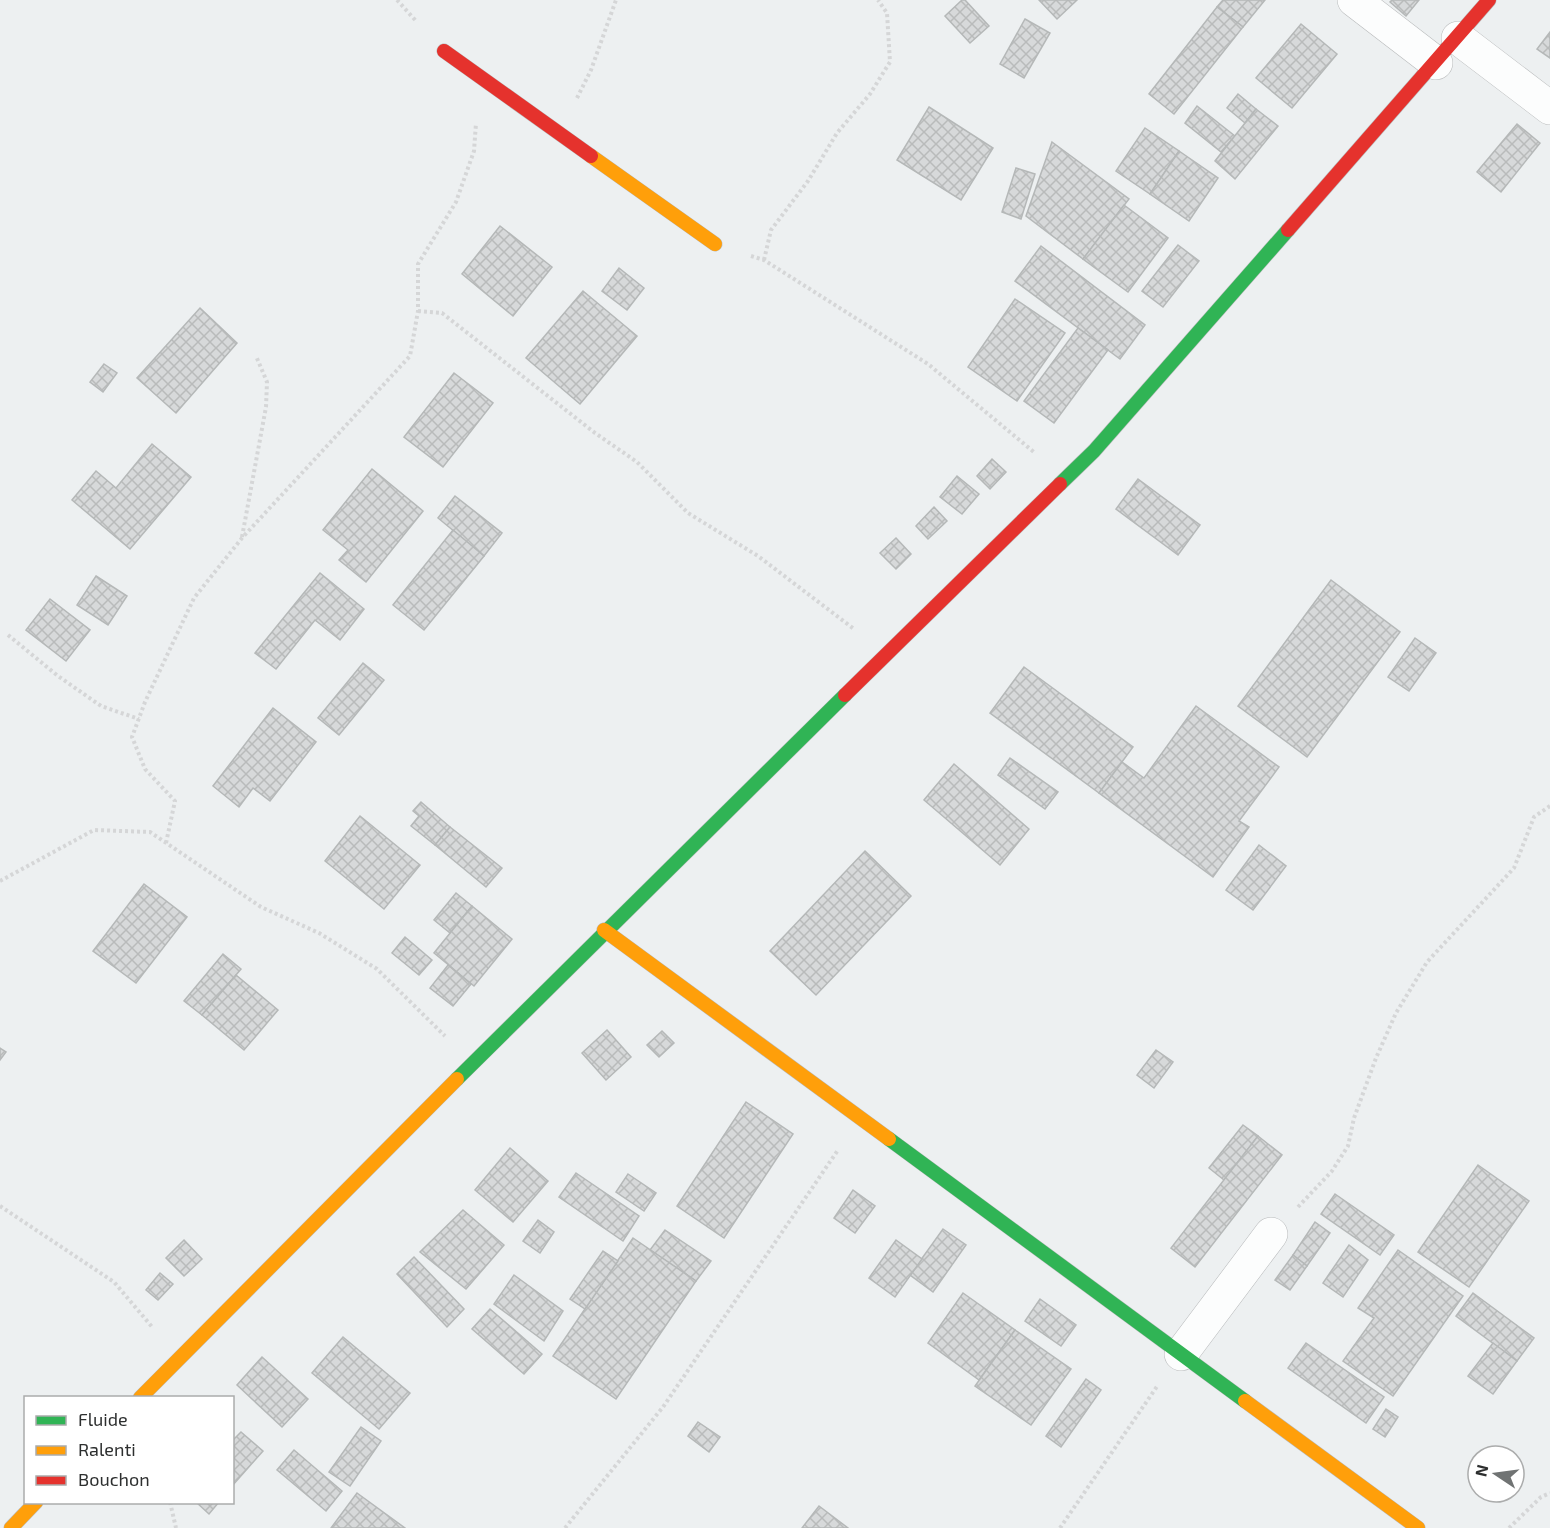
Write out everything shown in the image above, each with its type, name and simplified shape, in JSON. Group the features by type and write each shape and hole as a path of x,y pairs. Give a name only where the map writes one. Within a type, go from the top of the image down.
{"street":[{"path":"1354,0 1436,63"},
{"path":"142,1396 604,930 1094,451 1489,0"},
{"path":"1458,38 1550,108"},
{"path":"444,51 715,244"},
{"path":"604,930 1419,1528"},
{"path":"1181,1354 1271,1234"},
{"path":"10,1528 35,1504"}],"path":[{"path":"559,134 591,70 616,0"},
{"path":"764,260 771,230 808,181 837,133 870,94 890,62 887,13 878,0"},
{"path":"166,843 175,801 145,769 132,737 194,598 242,538 410,356 418,311 418,264 456,202 474,151 479,76"},
{"path":"715,244 764,260 928,364 1066,478"},
{"path":"418,311 442,313 637,462 688,513 758,556 857,631 882,659"},
{"path":"242,538 266,407 267,382 256,356"},
{"path":"8,634 58,676 101,706 140,719"},
{"path":"1271,1234 1332,1171 1348,1146 1354,1118 1396,1013 1427,962 1514,868 1534,818 1550,806"},
{"path":"0,881 94,830 150,832 261,907 319,933 377,969 472,1063"},
{"path":"565,1528 663,1407 860,1118"},
{"path":"0,1206 114,1282 179,1358"},
{"path":"1060,1528 1181,1354"},
{"path":"1509,1528 1541,1497 1550,1493"},
{"path":"170,1504 176,1528"}],"building":[{"path":"962,0 965,0 989,26 970,43 945,16"},
{"path":"1039,0 1077,0 1057,19"},
{"path":"1223,0 1265,0 1243,27 1217,7"},
{"path":"1392,0 1419,0 1406,16 1390,2"},
{"path":"1217,7 1243,27 1174,114 1149,94"},
{"path":"1025,19 1050,33 1024,78 1000,64"},
{"path":"1301,24 1337,54 1292,108 1256,78"},
{"path":"1550,32 1550,58 1537,49"},
{"path":"1238,94 1256,109 1245,123 1227,108"},
{"path":"1197,106 1235,136 1221,152 1185,123"},
{"path":"929,107 993,148 961,200 897,160"},
{"path":"1256,109 1278,126 1235,179 1215,161"},
{"path":"1517,124 1540,143 1501,192 1477,172"},
{"path":"1145,128 1179,151 1150,194 1116,171"},
{"path":"1052,142 1129,199 1083,259 1026,216"},
{"path":"1179,151 1218,178 1189,221 1150,194"},
{"path":"1016,168 1035,174 1021,219 1002,212"},
{"path":"1124,205 1168,238 1128,292 1083,259"},
{"path":"500,226 552,267 513,316 462,274"},
{"path":"1178,245 1199,261 1163,307 1142,291"},
{"path":"1041,246 1145,325 1120,359 1015,281"},
{"path":"619,268 644,288 627,310 602,291"},
{"path":"583,291 637,336 580,404 526,358"},
{"path":"1015,299 1065,333 1017,401 968,367"},
{"path":"200,308 237,343 176,413 137,378"},
{"path":"1078,328 1108,350 1054,423 1024,401"},
{"path":"104,364 117,373 103,392 90,382"},
{"path":"454,373 493,403 443,467 404,437"},
{"path":"152,444 191,477 130,549 72,500 96,471 116,488"},
{"path":"992,459 1006,472 990,489 977,476"},
{"path":"372,469 423,511 366,582 339,560 348,550 323,530"},
{"path":"957,476 979,494 962,514 940,497"},
{"path":"1138,479 1200,525 1178,555 1116,509"},
{"path":"455,496 502,533 484,556 438,518"},
{"path":"934,507 947,521 928,539 916,526"},
{"path":"453,530 484,556 424,630 393,605"},
{"path":"896,538 911,554 896,569 880,553"},
{"path":"320,573 364,609 340,640 315,620 276,669 255,653"},
{"path":"96,576 127,596 108,625 77,605"},
{"path":"1331,580 1400,632 1307,757 1238,706"},
{"path":"50,599 90,630 66,661 26,630"},
{"path":"1415,638 1436,653 1409,691 1388,677"},
{"path":"363,663 384,680 339,735 318,718"},
{"path":"1024,667 1133,747 1099,793 990,713"},
{"path":"1196,706 1279,767 1239,821 1249,827 1213,877 1099,793 1122,762 1144,778"},
{"path":"273,708 316,742 270,801 253,788 239,807 213,786"},
{"path":"1010,758 1058,792 1045,809 998,775"},
{"path":"954,764 1029,829 1000,865 924,800"},
{"path":"421,802 450,827 435,845 411,826 419,816 413,811"},
{"path":"360,816 420,865 384,909 325,861"},
{"path":"450,827 502,868 486,887 435,845"},
{"path":"1259,845 1286,866 1253,910 1226,890"},
{"path":"865,851 911,896 816,995 770,951"},
{"path":"144,884 187,917 136,983 93,951"},
{"path":"456,893 472,906 450,933 434,920"},
{"path":"472,906 512,939 474,986 434,953"},
{"path":"405,937 432,960 419,975 392,953"},
{"path":"223,954 241,969 202,1015 184,1001"},
{"path":"448,965 471,984 453,1006 430,988"},
{"path":"236,975 278,1010 244,1050 202,1015"},
{"path":"607,1030 631,1057 606,1080 582,1053"},
{"path":"662,1031 674,1043 659,1057 647,1045"},
{"path":"0,1048 6,1052 0,1060"},
{"path":"1156,1050 1173,1062 1154,1088 1137,1075"},
{"path":"746,1102 793,1134 724,1238 677,1206"},
{"path":"1243,1125 1258,1136 1224,1180 1209,1168"},
{"path":"1258,1136 1282,1155 1195,1267 1171,1248"},
{"path":"510,1148 548,1181 513,1222 475,1190"},
{"path":"1478,1165 1529,1201 1469,1287 1418,1252"},
{"path":"576,1173 639,1216 623,1241 559,1197"},
{"path":"628,1174 656,1193 644,1211 616,1192"},
{"path":"853,1190 875,1206 855,1233 834,1218"},
{"path":"1335,1194 1394,1235 1380,1255 1321,1214"},
{"path":"463,1210 504,1245 466,1289 420,1252"},
{"path":"538,1220 554,1232 540,1253 523,1241"},
{"path":"1315,1222 1330,1233 1307,1266 1293,1255"},
{"path":"943,1229 966,1245 933,1292 910,1275"},
{"path":"665,1230 711,1261 696,1281 650,1250"},
{"path":"633,1238 696,1281 616,1399 553,1356"},
{"path":"184,1240 202,1259 184,1276 166,1258"},
{"path":"896,1240 922,1259 895,1297 869,1278"},
{"path":"1349,1245 1368,1260 1343,1297 1323,1283"},
{"path":"1398,1250 1463,1296 1393,1396 1343,1361 1374,1318 1358,1308"},
{"path":"603,1251 618,1261 585,1309 570,1299"},
{"path":"1293,1255 1307,1266 1290,1290 1275,1280"},
{"path":"414,1257 464,1309 447,1327 397,1274"},
{"path":"160,1273 173,1284 158,1300 146,1290"},
{"path":"514,1275 563,1311 544,1341 494,1304"},
{"path":"963,1293 1015,1330 979,1380 928,1343"},
{"path":"1473,1293 1534,1338 1517,1361 1456,1316"},
{"path":"1040,1299 1076,1325 1061,1346 1025,1321"},
{"path":"490,1309 542,1354 524,1374 472,1329"},
{"path":"1015,1330 1071,1369 1031,1425 975,1386"},
{"path":"343,1337 410,1393 379,1429 312,1373"},
{"path":"1306,1343 1384,1397 1366,1423 1288,1368"},
{"path":"1493,1343 1517,1361 1493,1394 1468,1376"},
{"path":"262,1357 308,1399 282,1427 237,1385"},
{"path":"1086,1379 1101,1390 1061,1447 1046,1436"},
{"path":"1386,1409 1398,1417 1385,1437 1373,1429"},
{"path":"698,1422 720,1437 709,1452 688,1436"},
{"path":"361,1427 381,1441 350,1486 329,1472"},
{"path":"241,1432 263,1451 234,1484 234,1439"},
{"path":"294,1450 342,1491 326,1511 277,1470"},
{"path":"357,1493 405,1528 331,1528"},
{"path":"198,1504 217,1504 209,1514"},
{"path":"819,1506 848,1528 802,1528"}],"traffic: fast":[{"path":"1060,484 1094,451 1288,230"},
{"path":"457,1079 845,695"},
{"path":"889,1139 1245,1401"}],"traffic: slow":[{"path":"591,156 715,244"},
{"path":"604,930 889,1139"},
{"path":"142,1396 457,1079"},
{"path":"1245,1401 1418,1528"},
{"path":"11,1528 34,1504"}],"traffic: jam":[{"path":"1288,230 1489,0"},
{"path":"444,51 591,156"},
{"path":"845,695 1060,484"}]}
